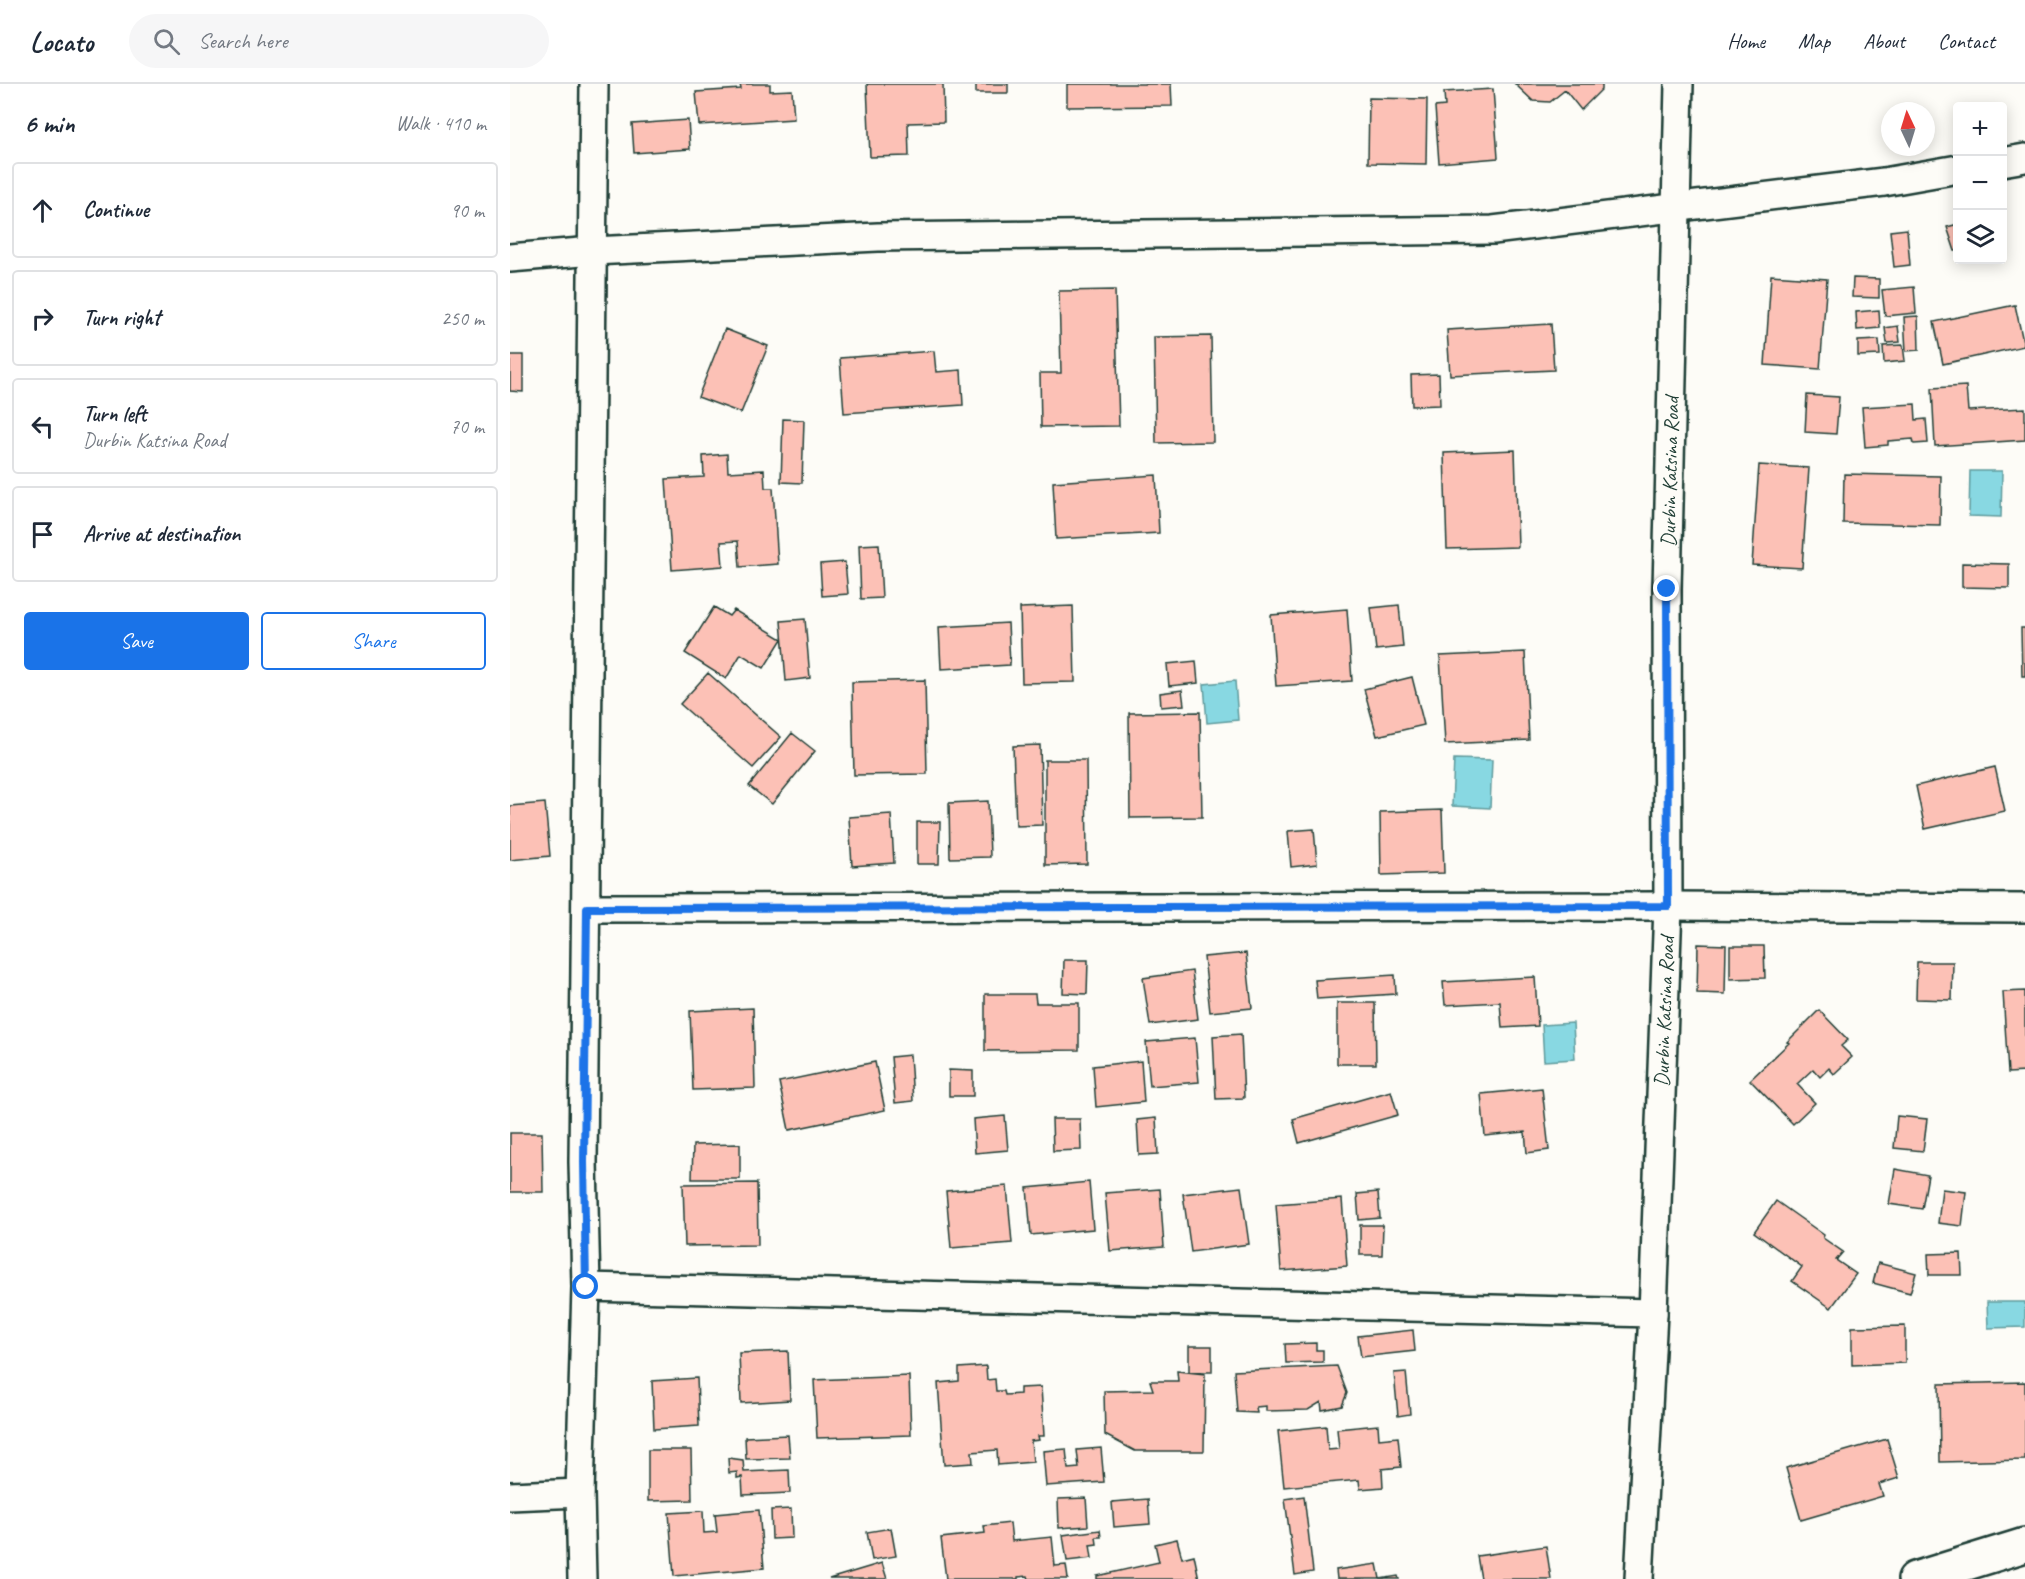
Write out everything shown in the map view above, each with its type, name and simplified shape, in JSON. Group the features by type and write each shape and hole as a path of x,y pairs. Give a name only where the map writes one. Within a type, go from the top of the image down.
{"main road":[{"path":"1915,1579 2025,1545"}],"street":[{"path":"582,1579 580,1493 586,1287 584,1162 594,84"},
{"name":"Durbin Katsina Road","path":"1639,1579 1653,1313 1668,906 1667,589 1679,84"},
{"path":"2007,161 2025,158"},
{"path":"510,258 593,251 878,237 1493,230 1884,182 1953,171"},
{"path":"587,908 1668,906 2025,908"},
{"path":"586,1287 1653,1313"},
{"path":"510,1496 580,1493"}],"water":[{"path":"1970,471 2002,471 2001,517 1969,516"},
{"path":"1235,681 1238,720 1207,723 1204,684"},
{"path":"1454,759 1492,760 1490,808 1452,806"},
{"path":"1573,1023 1575,1059 1544,1061 1542,1025"},
{"path":"1987,1302 2025,1302 2025,1327 1988,1328"}],"building":[{"path":"740,84 770,84 770,91 792,90 794,119 699,125 696,92 741,89"},
{"path":"867,84 943,84 944,122 908,123 909,156 870,157"},
{"path":"976,84 1008,84 1008,93 976,93"},
{"path":"1067,84 1171,84 1172,106 1067,107"},
{"path":"1515,84 1602,84 1602,89 1581,110 1565,90 1550,102 1533,101"},
{"path":"1493,89 1498,158 1439,163 1435,107 1445,106 1444,92"},
{"path":"1369,98 1427,99 1426,164 1368,163"},
{"path":"688,120 690,149 634,153 632,124"},
{"path":"1953,225 1953,245 1947,227"},
{"path":"1907,229 1910,265 1894,267 1890,231"},
{"path":"1771,275 1827,279 1820,369 1765,365"},
{"path":"1853,278 1879,279 1879,298 1852,297"},
{"path":"1914,287 1916,313 1885,316 1882,290"},
{"path":"1115,290 1119,426 1041,427 1040,373 1061,373 1059,291"},
{"path":"2015,305 2024,346 1943,364 1934,322"},
{"path":"1879,310 1880,328 1857,330 1856,312"},
{"path":"1918,316 1919,350 1906,351 1904,317"},
{"path":"1551,324 1554,370 1450,375 1447,330"},
{"path":"1898,326 1900,342 1887,343 1885,328"},
{"path":"725,329 768,346 741,413 698,397"},
{"path":"1211,336 1213,442 1156,443 1154,337"},
{"path":"1879,340 1880,355 1858,356 1858,341"},
{"path":"1903,345 1905,361 1884,363 1883,346"},
{"path":"934,351 936,372 961,370 963,405 844,413 840,358"},
{"path":"510,355 523,355 523,392 510,391"},
{"path":"1439,374 1440,405 1412,406 1411,375"},
{"path":"1966,386 1968,411 2025,408 2025,440 1935,446 1932,388"},
{"path":"1807,395 1839,397 1836,434 1805,432"},
{"path":"1915,404 1916,420 1926,419 1928,443 1914,444 1913,439 1888,441 1888,445 1865,447 1862,407"},
{"path":"783,419 804,420 802,483 781,482"},
{"path":"1515,450 1518,547 1447,549 1444,453"},
{"path":"727,454 728,472 764,470 765,488 773,488 778,564 740,567 738,541 721,542 723,566 672,570 666,479 704,477 703,456"},
{"path":"1759,465 1809,468 1802,568 1752,565"},
{"path":"1844,474 1941,476 1940,525 1843,523"},
{"path":"1156,475 1159,533 1056,539 1053,482"},
{"path":"879,544 882,598 861,599 859,545"},
{"path":"845,562 848,594 822,596 820,564"},
{"path":"1962,563 2009,564 2009,588 1962,587"},
{"path":"1399,605 1403,647 1376,650 1371,608"},
{"path":"1073,606 1075,682 1022,683 1020,608"},
{"path":"714,607 729,616 734,610 782,639 764,668 741,654 726,679 685,653"},
{"path":"1347,609 1352,681 1276,686 1271,615"},
{"path":"805,619 810,678 786,681 781,621"},
{"path":"1008,623 1010,665 941,669 939,627"},
{"path":"2021,628 2025,628 2025,676 2022,676"},
{"path":"1525,652 1529,740 1445,744 1440,656"},
{"path":"1196,661 1198,683 1169,686 1167,664"},
{"path":"708,673 781,737 753,768 680,704"},
{"path":"1412,677 1424,725 1377,736 1364,689"},
{"path":"925,680 927,774 854,775 852,682"},
{"path":"1182,690 1184,705 1161,707 1160,693"},
{"path":"1200,712 1202,817 1130,818 1129,713"},
{"path":"792,733 815,751 772,804 749,786"},
{"path":"1040,745 1042,825 1016,826 1013,746"},
{"path":"1045,760 1086,760 1087,864 1045,865"},
{"path":"1995,767 2005,811 1925,829 1916,786"},
{"path":"988,801 990,857 950,858 949,803"},
{"path":"545,803 550,856 510,860 510,806"},
{"path":"1442,810 1444,873 1381,875 1380,812"},
{"path":"891,814 894,863 852,866 849,817"},
{"path":"917,822 940,822 939,864 917,864"},
{"path":"1314,829 1317,864 1291,867 1288,831"},
{"path":"1698,944 1726,945 1725,994 1697,993"},
{"path":"1730,946 1764,946 1765,978 1730,979"},
{"path":"1246,953 1252,1008 1210,1012 1204,957"},
{"path":"1064,960 1088,960 1087,994 1063,993"},
{"path":"1917,962 1953,962 1952,1000 1916,999"},
{"path":"1192,971 1198,1019 1150,1025 1143,978"},
{"path":"1395,975 1396,994 1317,999 1315,980"},
{"path":"1535,977 1538,1026 1502,1028 1500,1002 1445,1005 1443,982"},
{"path":"2025,991 2025,1072 2008,1073 2003,992"},
{"path":"985,994 1035,994 1036,1003 1079,1003 1079,1050 985,1051"},
{"path":"1337,1003 1375,1003 1376,1064 1337,1064"},
{"path":"753,1008 755,1088 693,1090 690,1011"},
{"path":"1819,1010 1848,1040 1841,1046 1852,1057 1834,1074 1829,1068 1820,1077 1813,1069 1797,1084 1815,1103 1793,1124 1750,1080 1789,1043 1787,1042"},
{"path":"1241,1034 1244,1098 1216,1099 1213,1036"},
{"path":"1195,1038 1199,1082 1150,1086 1146,1042"},
{"path":"910,1055 913,1101 895,1103 891,1057"},
{"path":"1141,1061 1144,1102 1096,1107 1093,1066"},
{"path":"875,1062 885,1110 789,1130 779,1082"},
{"path":"949,1070 973,1071 973,1096 949,1096"},
{"path":"1542,1088 1549,1150 1527,1153 1525,1132 1485,1136 1481,1094"},
{"path":"1391,1091 1398,1115 1299,1143 1293,1119"},
{"path":"1005,1116 1008,1150 975,1153 973,1119"},
{"path":"1897,1116 1927,1119 1923,1151 1894,1148"},
{"path":"1156,1118 1158,1154 1139,1155 1137,1120"},
{"path":"1052,1119 1080,1119 1081,1150 1053,1151"},
{"path":"510,1133 542,1133 543,1192 510,1192"},
{"path":"740,1144 740,1179 692,1179 693,1145"},
{"path":"1895,1169 1928,1175 1922,1209 1889,1204"},
{"path":"1089,1182 1093,1229 1031,1235 1027,1188"},
{"path":"757,1183 758,1245 685,1246 683,1184"},
{"path":"1007,1186 1012,1243 951,1248 946,1191"},
{"path":"1241,1187 1249,1244 1191,1252 1183,1194"},
{"path":"1160,1189 1164,1247 1110,1251 1105,1193"},
{"path":"1942,1189 1966,1192 1962,1226 1938,1223"},
{"path":"1378,1192 1380,1218 1359,1220 1357,1194"},
{"path":"1342,1199 1347,1266 1281,1271 1276,1204"},
{"path":"1776,1201 1824,1235 1823,1238 1843,1252 1836,1260 1856,1274 1831,1308 1792,1281 1802,1267 1754,1232"},
{"path":"1360,1225 1383,1225 1382,1255 1360,1255"},
{"path":"1961,1253 1962,1275 1929,1275 1928,1254"},
{"path":"1878,1263 1916,1273 1910,1293 1873,1283"},
{"path":"1905,1326 1905,1363 1852,1365 1852,1327"},
{"path":"1413,1330 1415,1351 1361,1357 1358,1336"},
{"path":"1316,1343 1316,1350 1323,1350 1323,1362 1286,1363 1285,1344"},
{"path":"1189,1346 1212,1346 1212,1372 1189,1372"},
{"path":"788,1351 790,1400 741,1403 739,1353"},
{"path":"986,1366 987,1380 995,1379 996,1391 1004,1391 1005,1395 1020,1394 1020,1388 1041,1387 1044,1436 1038,1436 1039,1440 1031,1441 1033,1462 998,1465 997,1450 972,1452 973,1463 944,1465 938,1383 959,1381 959,1368"},
{"path":"1337,1366 1347,1393 1342,1406 1322,1410 1321,1402 1308,1410 1266,1411 1266,1406 1256,1407 1257,1413 1237,1412 1234,1371"},
{"path":"1177,1371 1205,1374 1204,1451 1135,1451 1105,1435 1104,1391 1153,1390 1150,1381 1178,1381"},
{"path":"1406,1372 1410,1414 1398,1416 1394,1373"},
{"path":"909,1376 911,1435 817,1438 814,1380"},
{"path":"697,1378 699,1426 654,1429 652,1381"},
{"path":"2025,1382 2025,1460 1940,1462 1939,1384"},
{"path":"1378,1425 1379,1439 1398,1437 1401,1467 1382,1469 1383,1487 1360,1489 1359,1480 1284,1487 1278,1431 1326,1426 1328,1450 1339,1449 1337,1429"},
{"path":"788,1435 790,1458 746,1459 745,1437"},
{"path":"1887,1439 1899,1478 1879,1484 1883,1496 1801,1520 1786,1468"},
{"path":"1101,1448 1104,1482 1046,1486 1043,1451 1066,1449 1068,1469 1079,1468 1077,1450"},
{"path":"648,1450 691,1450 692,1500 648,1501"},
{"path":"728,1458 743,1460 744,1472 789,1470 790,1493 743,1495 742,1477 737,1478 737,1472 729,1473"},
{"path":"1304,1496 1313,1572 1295,1575 1285,1499"},
{"path":"1086,1498 1088,1526 1059,1528 1058,1499"},
{"path":"1148,1499 1150,1524 1114,1527 1112,1502"},
{"path":"791,1509 792,1538 772,1539 771,1510"},
{"path":"759,1510 764,1568 674,1576 669,1513 703,1511 704,1533 717,1532 715,1514"},
{"path":"1010,1523 1012,1541 1052,1537 1055,1566 1066,1565 1068,1579 1029,1579 1028,1576 1018,1577 1018,1579 946,1579 941,1538 985,1533 984,1526"},
{"path":"891,1528 896,1556 872,1560 867,1532"},
{"path":"1100,1530 1101,1537 1096,1537 1097,1544 1090,1545 1092,1558 1067,1561 1063,1535"},
{"path":"1177,1539 1182,1558 1194,1555 1199,1579 1097,1579 1097,1576 1159,1562 1155,1544"},
{"path":"1546,1546 1551,1579 1481,1579 1477,1556"},
{"path":"882,1563 887,1579 829,1579"},
{"path":"1377,1564 1380,1579 1337,1579 1336,1570"},
{"path":"1398,1576 1399,1579 1380,1579"}],"route":[{"path":"586,1287 584,1162 587,908 1668,906 1667,589"}]}
